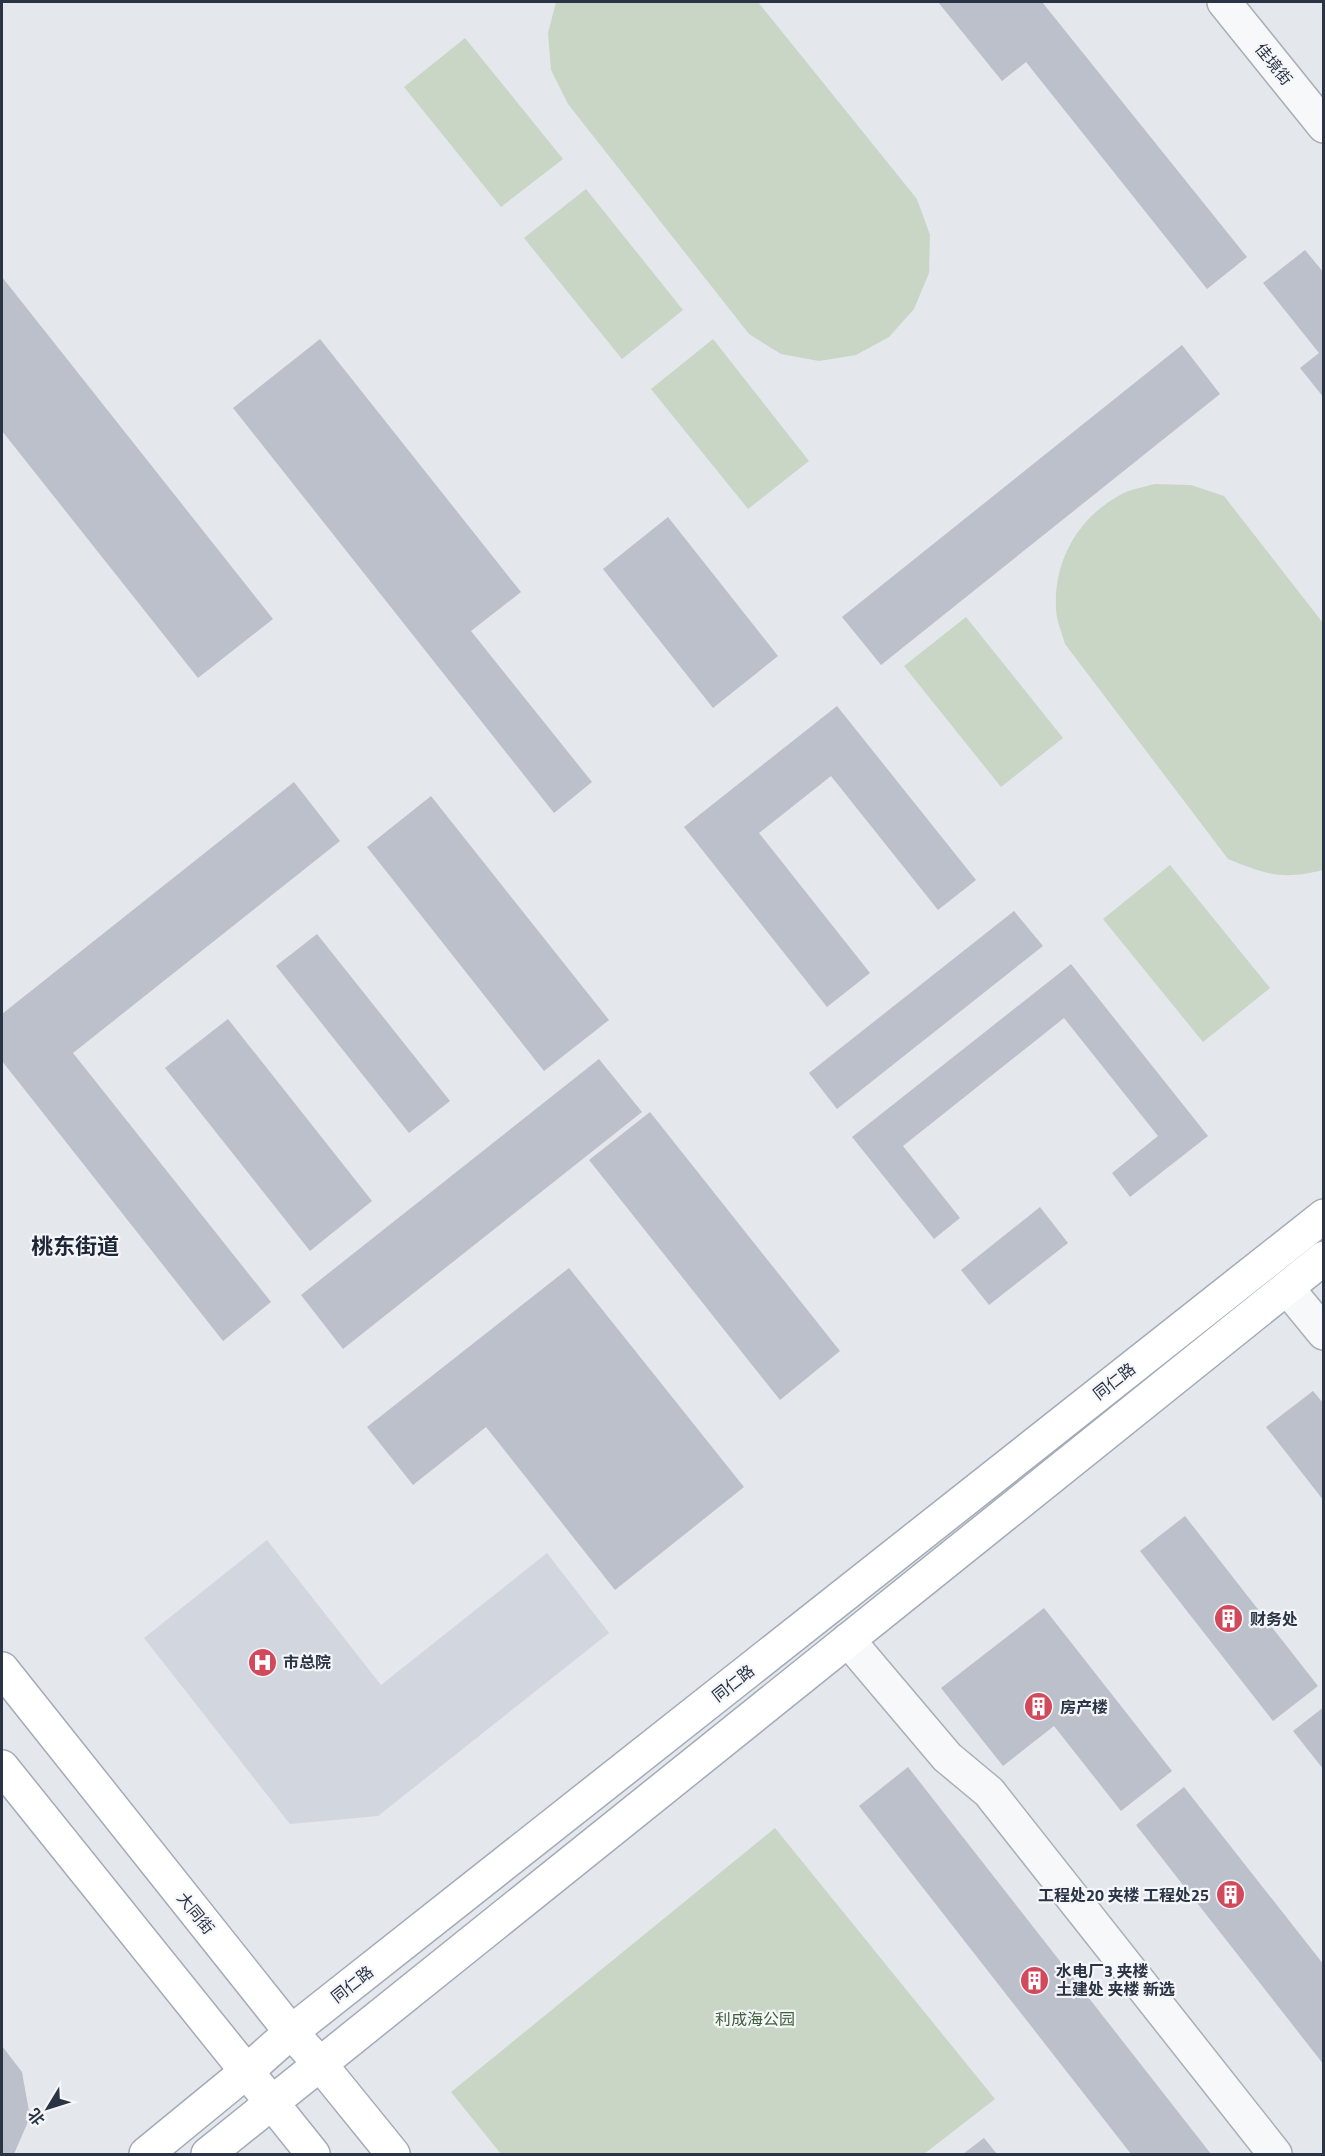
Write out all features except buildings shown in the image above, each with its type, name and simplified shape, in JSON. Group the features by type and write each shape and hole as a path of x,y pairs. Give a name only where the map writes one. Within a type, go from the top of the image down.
{"main road":[{"name":"同仁路","path":"146,2154 291,2032 1323,1216"},
{"path":"208,2154 1323,1258"},
{"name":"大同街","path":"2,1669 291,2032 393,2154"},
{"path":"2,1767 313,2154"}],"street":[{"name":"佳境街","path":"1224,2 1323,126"},
{"path":"1287,1288 1323,1334"},
{"path":"848,1640 947,1757 989,1792 1275,2154"}],"shaded area":[{"name":"市总院","path":"267,1540 381,1685 547,1553 609,1633 378,1816 290,1824 144,1638"}],"green space":[{"path":"556,2 758,2 917,199 930,235 929,273 914,309 889,337 856,355 819,361 781,354 749,334 568,104 551,70 548,33"},
{"path":"465,38 563,159 501,207 404,87"},
{"path":"586,189 683,310 622,359 524,238"},
{"path":"713,339 809,461 748,509 651,389"},
{"path":"1155,484 1191,485 1224,496 1323,623 1323,870 1296,875 1275,874 1228,859 1065,644 1057,617 1056,590 1064,557 1072,542 1081,528 1105,504 1128,491"},
{"path":"966,617 1063,738 1001,787 904,666"},
{"path":"1170,865 1270,988 1203,1042 1103,919"},
{"name":"利成海公园","path":"775,1828 995,2099 924,2154 501,2154 451,2092"}],"place":[{"name":"财务处","path":"1229,1619"},
{"name":"市总院","path":"262,1662"},
{"name":"房产楼","path":"1039,1707"},
{"name":"工程处20 夹楼 工程处25","path":"1230,1895"},
{"name":"水电厂3 夹楼 土建处 夹楼 新选","path":"1035,1980"}],"district":[{"name":"桃东街道","path":"75,1246"}]}
